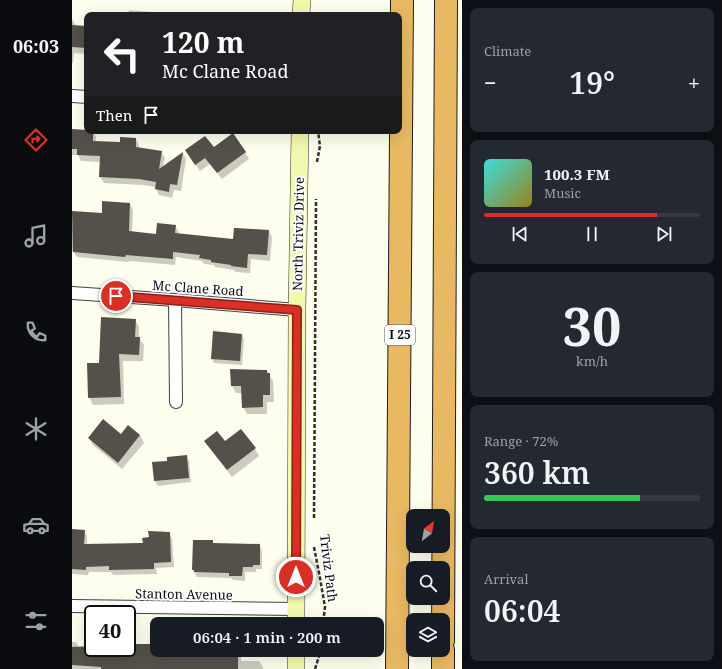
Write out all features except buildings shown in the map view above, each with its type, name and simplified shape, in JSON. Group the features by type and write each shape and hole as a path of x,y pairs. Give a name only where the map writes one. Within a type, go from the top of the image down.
{"highway":[{"name":"I 25","path":"402,0 402,12"},
{"path":"443,613 446,0"},
{"name":"I 25","path":"397,669 401,134"},
{"path":"443,657 443,669"}],"street":[{"path":"301,12 302,0"},
{"path":"72,96 84,97"},
{"name":"North Triviz Drive","path":"296,616 297,310 300,134"},
{"name":"Mc Clane Road","path":"72,293 297,310"},
{"path":"175,300 176,402"},
{"name":"Stanton Avenue","path":"72,606 296,616"},
{"path":"296,657 296,669"}],"path":[{"path":"316,164 320,146 318,134"},
{"name":"Triviz Path","path":"314,518 316,198"},
{"name":"Triviz Path","path":"314,542 314,550 325,607 324,617"},
{"path":"315,669 319,657"}],"route":[{"path":"116,296 297,310 296,577"}]}
